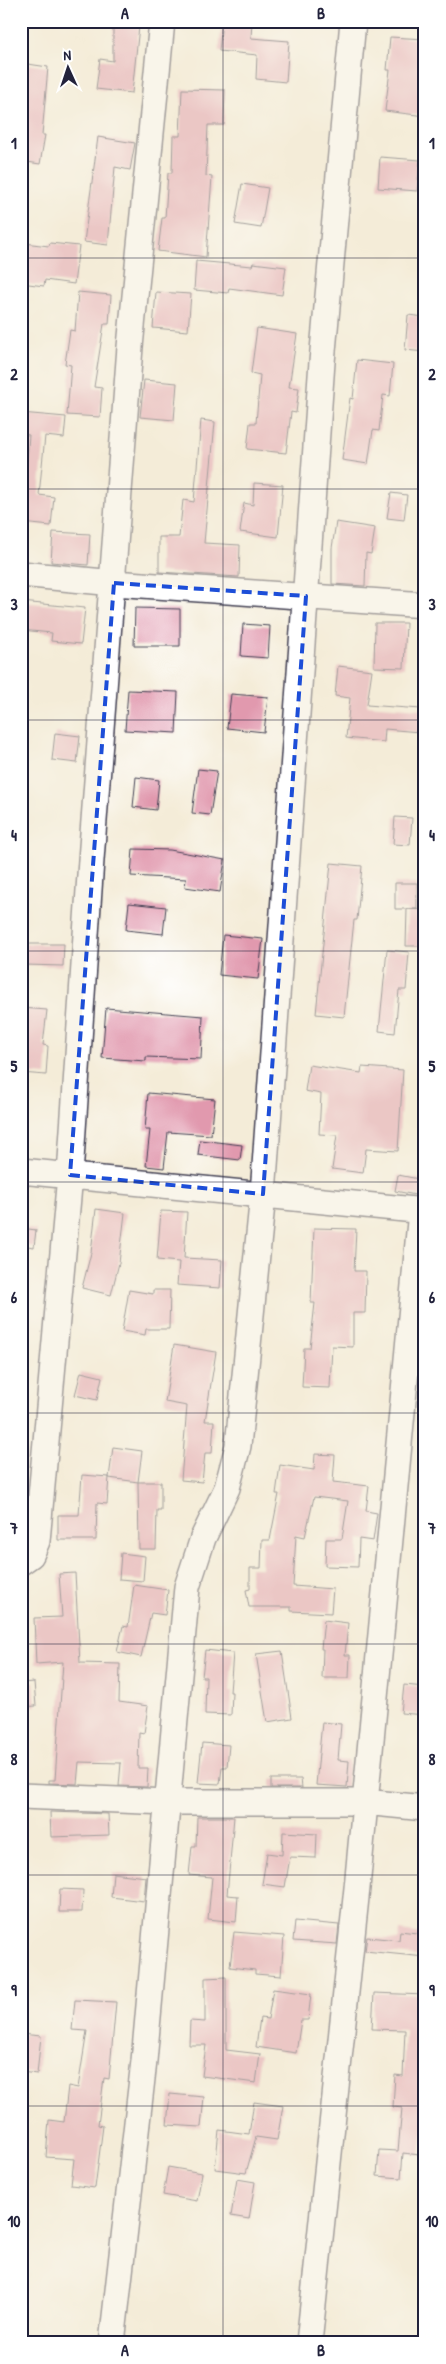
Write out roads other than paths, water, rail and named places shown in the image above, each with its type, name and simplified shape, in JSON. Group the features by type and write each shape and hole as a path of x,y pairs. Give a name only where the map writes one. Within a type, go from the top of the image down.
{"street":[{"path":"21,1562 31,1555 37,1541 70,1175 90,870 114,583 130,348 162,21"},
{"path":"112,2343 144,2061 186,1587 203,1538 227,1488 238,1446 263,1194 322,362 352,21"},
{"path":"21,574 114,583 425,605"},
{"path":"21,1171 423,1211 309,2343"},
{"path":"21,1796 168,1802 364,1802 425,1808"}]}
